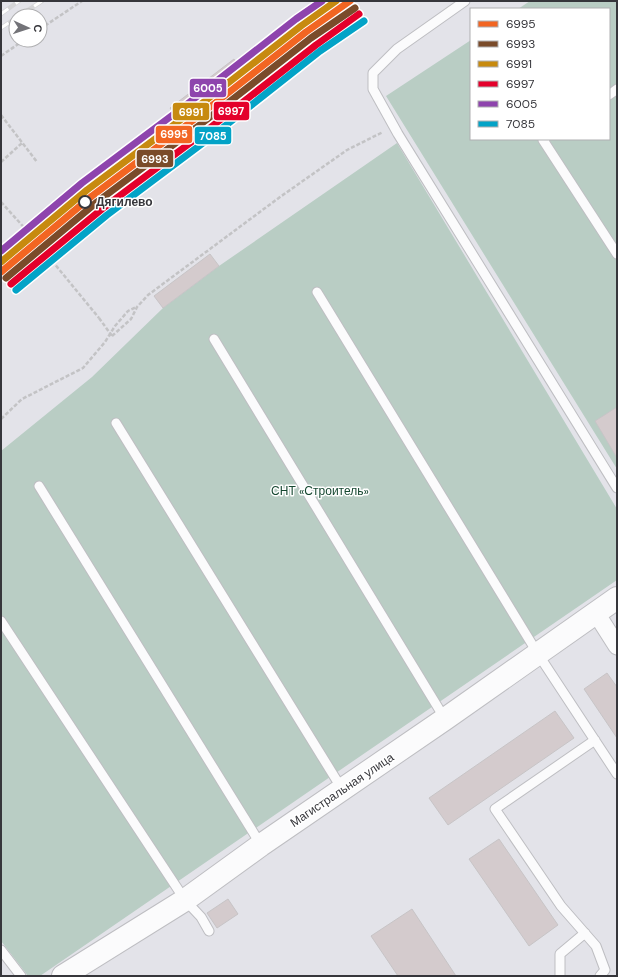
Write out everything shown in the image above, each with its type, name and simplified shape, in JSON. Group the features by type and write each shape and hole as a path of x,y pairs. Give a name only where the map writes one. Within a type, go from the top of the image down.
{"street":[{"name":"Магистральная улица","path":"63,976 185,900 261,845 445,719 617,598"},
{"path":"596,613 617,646"}],"lane":[{"path":"465,1 397,49 373,73 373,89 398,134 617,488"},
{"path":"543,140 617,254"},
{"path":"317,292 538,654 617,774"},
{"path":"214,340 445,719"},
{"path":"116,423 342,789"},
{"path":"39,486 261,845"},
{"path":"1,621 185,900 201,917 209,931"},
{"path":"595,740 495,809 561,906 596,946 605,970 600,976"},
{"path":"560,976 560,954 585,933"},
{"path":"1,950 21,976"}],"path":[{"path":"48,24 82,1"},
{"path":"1,56 12,48"},
{"path":"1,115 36,162"},
{"path":"1,202 30,234 112,336 131,319 137,307 148,295 280,197 348,150 382,132 398,134"},
{"path":"1,162 22,143"},
{"path":"30,234 69,205"},
{"path":"1,419 22,399 83,368 128,311 137,307"}],"green space":[{"path":"530,1 617,1 617,469 386,96 470,41 470,140 610,140 610,8 520,8"},
{"name":"СНТ «Строитель»","path":"397,143 617,509 617,580 40,976 28,976 1,941 1,451 92,377 163,308 219,266"}],"building":[{"path":"234,59 244,73 180,122 170,108"},
{"path":"210,254 219,266 163,308 154,296"},
{"path":"617,407 617,458 595,421"},
{"path":"607,673 617,687 617,738 584,689"},
{"path":"555,711 574,738 448,825 429,798"},
{"path":"499,839 558,925 529,946 469,859"},
{"path":"228,899 238,914 217,928 207,913"},
{"path":"412,909 456,976 398,976 371,936"}],"railway":[{"path":"1,14 19,1"},
{"path":"31,8 42,1"},
{"path":"1,28 8,23"}],"transit line":[{"name":"6005","path":"1,251 82,183 186,105 296,19 322,1"},
{"name":"6991","path":"1,262 87,190 191,112 301,26 336,1"},
{"name":"6995","path":"1,272 92,196 196,118 306,32 350,1"},
{"name":"6993","path":"6,278 97,202 201,124 311,38 355,8"},
{"name":"6997","path":"11,284 102,209 206,131 316,45 359,14"},
{"name":"7085","path":"16,290 107,215 211,137 320,51 364,21"}],"place":[{"name":"Дягилево","path":"85,202"}]}
